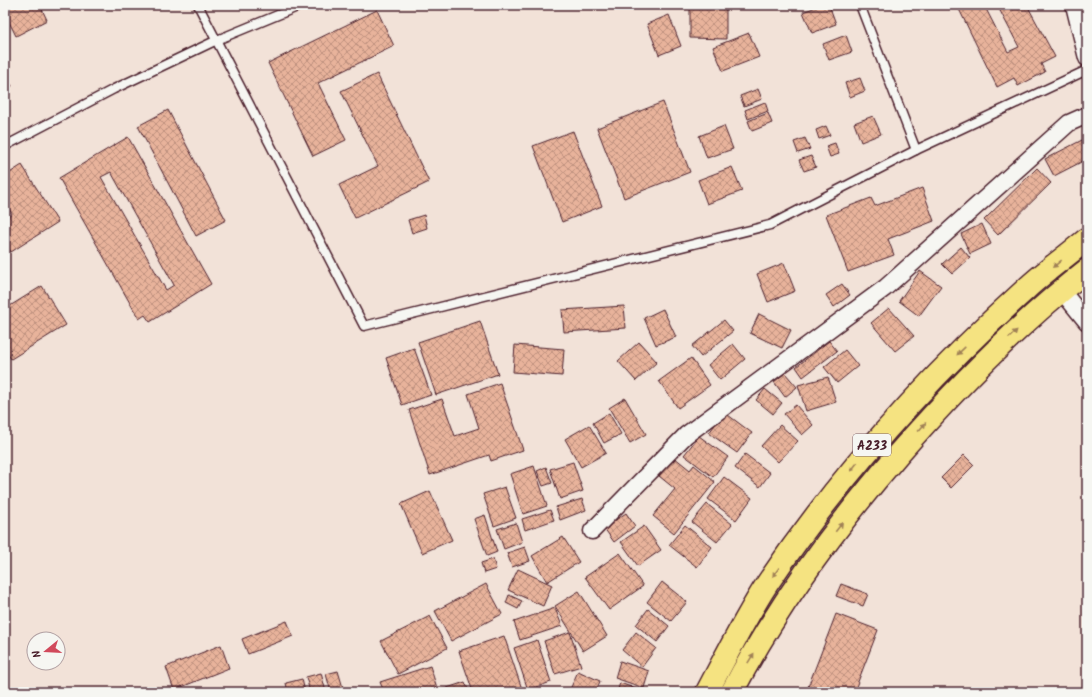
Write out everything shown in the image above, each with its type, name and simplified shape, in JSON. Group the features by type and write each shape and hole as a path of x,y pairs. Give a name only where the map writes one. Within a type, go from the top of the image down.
{"highway":[{"name":"A233","path":"707,692 731,646 767,585 806,529 860,459 930,380 1027,288 1087,239"},
{"name":"A233","path":"732,692 747,662 784,604 823,547 868,489 945,400 1042,305 1087,270"},
{"path":"806,529 823,547"}],"street":[{"path":"1074,5 1087,58"},
{"path":"592,532 686,435 885,288 1069,123 1087,115"},
{"path":"1061,290 1087,322"}],"lane":[{"path":"198,5 364,326 770,225 916,150 1087,70"},
{"path":"5,146 114,89 216,40 302,5"},
{"path":"860,5 916,150"}],"building":[{"path":"5,5 40,5 47,20 16,36 5,14"},
{"path":"821,5 829,5 836,24 812,33 803,12"},
{"path":"957,5 984,5 1008,52 1019,47 997,5 1027,5 1055,57 1041,64 1045,72 1018,86 1014,78 997,87"},
{"path":"690,8 726,8 726,39 690,38"},
{"path":"377,10 394,46 318,83 346,140 313,156 268,63"},
{"path":"669,15 681,46 659,55 647,24"},
{"path":"749,33 759,57 723,71 713,47"},
{"path":"846,35 852,52 829,60 823,44"},
{"path":"377,74 429,182 355,218 339,185 378,166 341,91"},
{"path":"5,76 12,86 5,90"},
{"path":"860,78 865,91 850,97 845,83"},
{"path":"758,89 762,99 744,106 740,96"},
{"path":"663,102 690,172 624,198 597,128"},
{"path":"765,102 768,111 748,119 745,110"},
{"path":"168,110 226,220 196,236 138,126"},
{"path":"768,113 772,123 752,131 748,121"},
{"path":"873,116 881,134 861,142 854,123"},
{"path":"724,126 733,149 707,158 699,136"},
{"path":"826,126 830,135 819,139 816,130"},
{"path":"573,131 602,206 562,222 533,146"},
{"path":"128,137 211,284 150,322 145,315 139,319 59,178","holes":["111,172 174,285 166,290 101,177"]},
{"path":"805,138 810,149 798,153 794,142"},
{"path":"1084,139 1087,145 1087,159 1054,176 1045,159"},
{"path":"835,143 839,154 830,157 826,146"},
{"path":"811,156 816,167 804,171 799,160"},
{"path":"22,165 58,222 11,252 5,243 5,219 12,214 5,203 5,176"},
{"path":"732,167 742,191 707,204 698,180"},
{"path":"1037,168 1051,183 998,235 984,220"},
{"path":"922,188 934,221 888,239 894,255 848,272 826,215 871,198 875,206"},
{"path":"424,215 427,228 412,233 408,220"},
{"path":"982,224 991,244 970,254 961,234"},
{"path":"961,247 970,258 952,274 942,264"},
{"path":"784,263 795,291 768,302 757,274"},
{"path":"920,271 941,286 919,316 899,301"},
{"path":"842,284 850,295 834,307 826,295"},
{"path":"42,286 66,325 11,359 5,350 5,309"},
{"path":"624,306 626,328 564,332 562,310"},
{"path":"889,308 914,336 895,351 871,323"},
{"path":"663,309 676,337 656,345 644,318"},
{"path":"759,314 791,330 782,348 750,333"},
{"path":"724,320 733,331 701,357 692,346"},
{"path":"480,321 498,374 436,395 418,342"},
{"path":"829,341 837,351 803,377 796,367"},
{"path":"639,342 657,362 636,381 618,361"},
{"path":"733,344 745,359 720,380 708,365"},
{"path":"515,345 564,349 562,376 513,372"},
{"path":"414,348 431,395 402,405 386,358"},
{"path":"845,350 858,366 837,383 824,367"},
{"path":"691,358 710,385 678,408 659,381"},
{"path":"785,373 797,387 785,397 774,382"},
{"path":"828,377 836,402 806,411 798,385"},
{"path":"500,383 523,450 491,461 489,455 430,475 409,410 442,399 455,436 479,428 468,394"},
{"path":"765,389 782,403 773,414 756,400"},
{"path":"625,398 646,434 630,443 609,408"},
{"path":"796,405 813,425 802,435 784,414"},
{"path":"724,412 752,433 737,453 709,433"},
{"path":"609,413 621,434 604,443 593,423"},
{"path":"589,425 606,453 581,467 565,439"},
{"path":"780,425 798,441 778,462 761,446"},
{"path":"699,436 728,457 713,477 684,455"},
{"path":"745,454 770,473 760,487 735,468"},
{"path":"964,455 974,465 951,488 941,478"},
{"path":"674,457 690,470 694,465 715,482 674,533 653,516 675,489 659,476"},
{"path":"573,462 583,491 560,499 550,469"},
{"path":"534,466 547,506 523,514 510,474"},
{"path":"546,467 552,483 543,486 537,471"},
{"path":"724,477 752,498 736,520 708,499"},
{"path":"505,487 516,518 494,526 483,494"},
{"path":"430,491 452,540 422,553 401,504"},
{"path":"582,499 586,510 560,520 556,507"},
{"path":"707,504 732,524 717,542 692,522"},
{"path":"550,510 554,520 525,530 522,519"},
{"path":"626,513 635,526 614,542 604,528"},
{"path":"485,515 497,552 487,556 474,519"},
{"path":"516,523 522,542 504,549 497,529"},
{"path":"685,525 712,547 697,567 669,545"},
{"path":"644,526 661,550 638,566 621,542"},
{"path":"563,537 579,562 547,582 532,556"},
{"path":"525,547 530,561 512,567 507,553"},
{"path":"620,553 643,586 609,610 585,577"},
{"path":"493,559 496,569 484,573 481,563"},
{"path":"518,569 552,585 543,606 508,590"},
{"path":"662,582 687,602 671,621 647,602"},
{"path":"486,584 502,614 451,641 435,611"},
{"path":"841,584 868,594 863,606 836,596"},
{"path":"579,591 607,636 583,651 555,606"},
{"path":"509,595 522,601 518,609 506,603"},
{"path":"555,608 562,626 520,640 514,622"},
{"path":"648,609 669,626 657,642 636,625"},
{"path":"836,614 878,630 854,692 806,692"},
{"path":"430,616 447,648 398,674 381,641"},
{"path":"287,621 293,636 248,654 242,639"},
{"path":"570,632 581,666 555,674 544,641"},
{"path":"636,632 656,648 642,667 622,650"},
{"path":"504,636 523,692 473,692 459,651"},
{"path":"537,640 551,682 528,690 514,648"},
{"path":"221,645 229,668 174,690 166,667"},
{"path":"620,661 649,671 644,688 615,678"},
{"path":"430,666 438,691 465,682 469,692 384,692 380,682"},
{"path":"338,671 344,691 331,692 326,674"},
{"path":"578,671 600,681 596,692 569,692"},
{"path":"321,673 326,692 310,692 306,677"},
{"path":"302,679 305,692 288,692 286,683"},
{"path":"620,683 639,690 639,692 617,692"}]}
